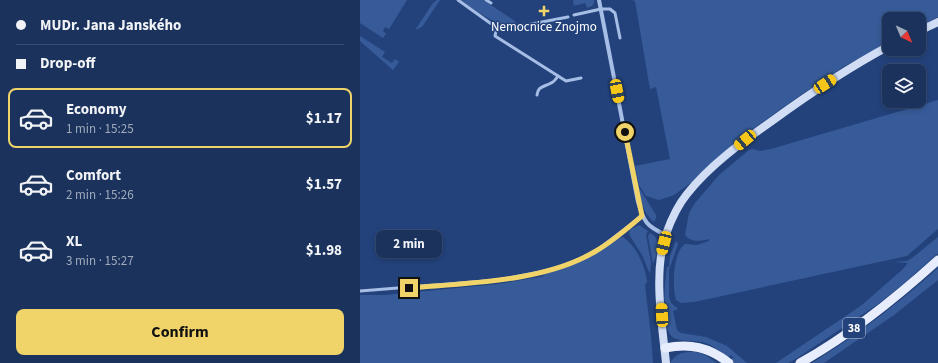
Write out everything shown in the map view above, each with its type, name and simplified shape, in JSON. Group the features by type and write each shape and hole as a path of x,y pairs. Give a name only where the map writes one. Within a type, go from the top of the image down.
{"main road":[{"path":"926,28 938,22"},
{"path":"666,363 659,270 666,235 671,221 686,196 703,176 745,140 850,67 882,50"},
{"name":"38","path":"806,363 886,305 938,260"},
{"path":"664,348 690,346 704,349 717,354 729,363"},
{"path":"800,363 822,350"},
{"path":"710,352 720,363"}],"street":[{"path":"599,0 638,202 644,220 652,228 666,235"}],"lane":[{"path":"458,0 497,26 506,29 568,17"},
{"path":"486,0 491,3"},
{"path":"574,15 610,8 615,12 620,38"},
{"path":"497,26 494,36 566,81 581,78"},
{"path":"537,95 538,90 541,87 553,83 558,76"},
{"path":"360,291 498,280 567,265 596,251 642,216"}],"shaded area":[{"path":"360,0 407,0 389,29 385,27 383,31 386,34 383,38 360,23"},
{"path":"440,0 422,27 415,30 433,3"},
{"path":"461,0 483,0 515,21 517,24 514,26 507,25 493,20"},
{"path":"573,0 594,0 594,3 592,6 587,8 585,3 574,6"},
{"path":"632,0 938,0 938,17 926,23 926,12 882,12 882,46 843,67 802,94 743,136 691,183 674,195 659,200 646,196 639,185 635,166 670,159 656,87 650,89 635,1"},
{"path":"360,36 385,52 382,57 392,63 395,59 399,62 393,70 360,41"},
{"path":"938,100 938,229 907,256 694,302 681,303 676,300 674,270 681,248 685,244 697,245 709,241 709,239 699,241 687,238 685,235 689,213 695,203 719,175 749,150 753,149 760,151 771,149 911,108 926,108 926,104"},
{"path":"638,186 656,215 654,222 644,210"},
{"path":"639,225 648,231 646,235 651,262 650,274 642,255 629,232 631,229"},
{"path":"650,233 654,236 658,243 658,251 653,264 648,236"},
{"path":"623,237 628,241 640,257 646,276 647,282 645,285 653,363 360,363 360,295 385,295 498,284 545,276 542,275 592,256 619,238"},
{"path":"938,237 938,253 878,304 794,360 788,363 776,363 862,305 908,263 894,262 907,261"},
{"path":"676,241 678,244 669,270 669,297 671,303 678,309 673,311 677,330 681,333 706,337 727,346 747,363 735,363 731,360 733,357 731,355 728,358 709,344 699,341 677,339 670,333 665,316 665,283 667,267 669,267 670,256"},
{"path":"938,268 938,280 894,315 824,363 812,363 877,318"},
{"path":"692,352 705,355 716,363 670,363 674,357 679,354"}],"place":[{"name":"Nemocnice Znojmo","path":"544,11"}],"route":[{"path":"409,288 498,280 540,272 567,265 596,251 642,216 625,132"}]}
